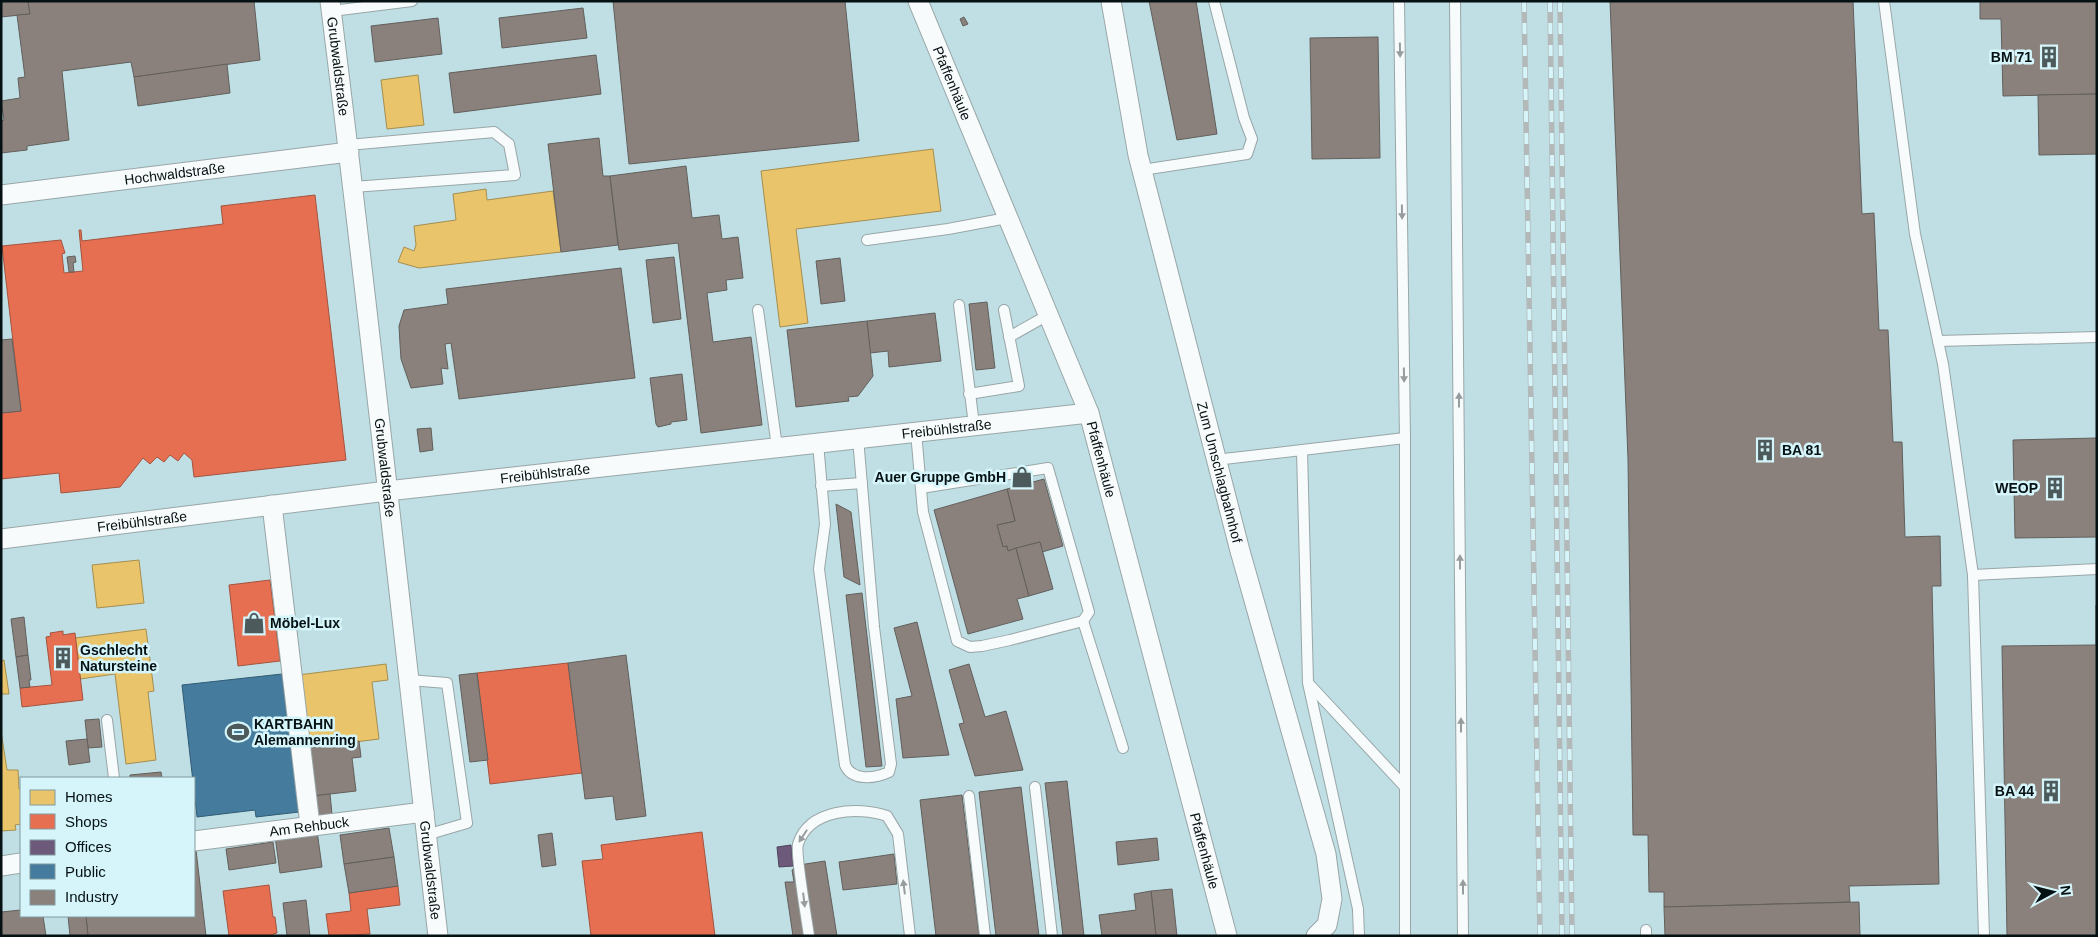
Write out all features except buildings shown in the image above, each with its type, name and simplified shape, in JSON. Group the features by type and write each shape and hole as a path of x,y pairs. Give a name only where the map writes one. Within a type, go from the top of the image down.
{"street":[{"name":"Pfaffenhäule","path":"918,1 1088,413 1227,936"},
{"name":"Zum Umschlagbahnhof","path":"1111,1 1142,170 1215,460 1326,854 1332,899 1327,925 1316,936"},
{"name":"Grubwaldstraße","path":"331,6 438,936"},
{"name":"Hochwaldstraße","path":"1,195 348,149"},
{"name":"Freibühlstraße","path":"1,539 387,491 1088,413"},
{"path":"272,506 310,825"},
{"name":"Am Rehbuck","path":"195,841 424,812"},
{"path":"1,866 20,863"}],"lane":[{"path":"331,6 412,1"},
{"path":"1142,170 1247,154 1252,139 1244,118 1214,1"},
{"path":"1399,1 1405,438 1405,936"},
{"path":"1455,1 1463,936"},
{"path":"1884,1 1915,234 1943,364 1973,575 1984,936"},
{"path":"348,149 494,132 509,144 515,174 353,187"},
{"path":"867,240 948,230 1007,218"},
{"path":"959,305 974,426"},
{"path":"758,310 777,448"},
{"path":"970,394 1019,386 1004,310"},
{"path":"1009,337 1048,315"},
{"path":"1938,341 2097,337"},
{"path":"916,432 923,512 957,641 970,647 982,646 1083,621 1089,612 1048,468 921,488"},
{"path":"818,443 825,530 819,568 844,765 850,774 859,777 886,774 891,768 874,627 858,438"},
{"path":"1215,460 1405,438"},
{"path":"1302,450 1308,683 1358,908 1359,936"},
{"path":"821,486 862,483"},
{"path":"1973,575 2097,569"},
{"path":"1083,621 1123,748"},
{"path":"409,680 447,683 467,823 426,835"},
{"path":"1308,683 1405,787"},
{"path":"107,720 114,777"},
{"path":"1035,787 1052,936"},
{"path":"969,796 986,936"},
{"path":"808,936 797,846 805,832 824,815 871,810 887,816 898,834 910,936"}],"shaded area":[{"path":"1,1 2097,1 2097,936 1,936"}],"railway":[{"path":"1524,1 1540,936"},
{"path":"1550,1 1562,936"},
{"path":"1560,1 1572,936"}],"place":[{"name":"BM 71","path":"2049,57"},
{"name":"BA 81","path":"1765,450"},
{"name":"Auer Gruppe GmbH","path":"1022,477"},
{"name":"WEOP","path":"2055,488"},
{"name":"Möbel-Lux","path":"254,623"},
{"name":"Gschlecht Natursteine","path":"63,658"},
{"name":"KARTBAHN Alemannenring","path":"238,732"},
{"name":"BA 44","path":"2051,791"}]}
